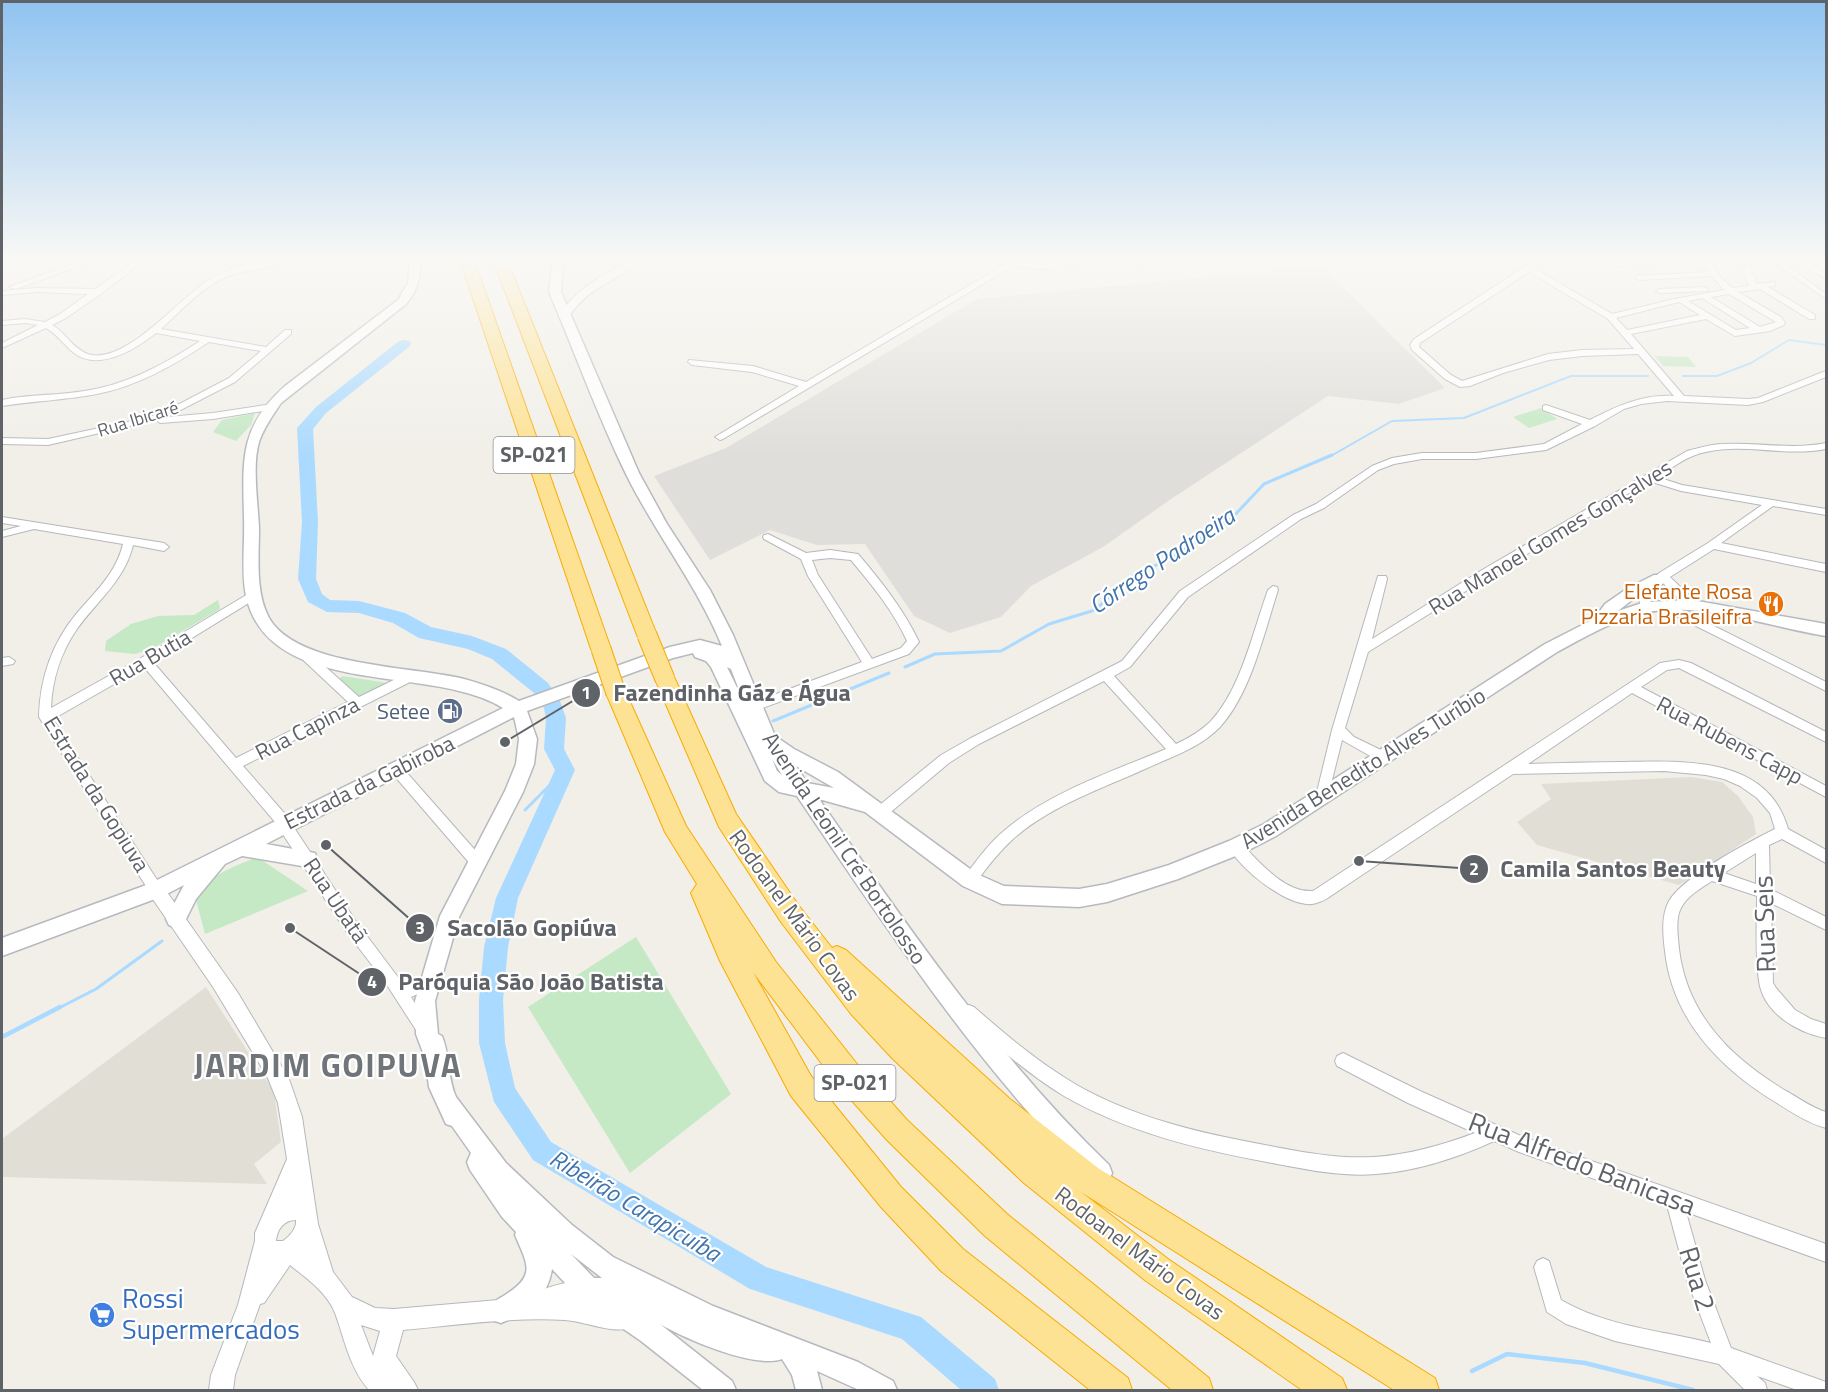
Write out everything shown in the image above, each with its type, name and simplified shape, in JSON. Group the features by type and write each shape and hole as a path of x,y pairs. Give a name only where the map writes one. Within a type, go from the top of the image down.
{"highway":[{"name":"SP-021","path":"489,325 616,693 677,832 767,971 847,1074 897,1130 996,1225 1197,1390"},
{"name":"Rodoanel Mário Covas","path":"525,325 647,635 727,820 790,914 860,1005 902,1049 1034,1173 1157,1270 1330,1390"},
{"path":"677,832 729,953 801,1086 891,1197 952,1260 1116,1390"},
{"path":"790,914 982,1093 1048,1148 1142,1216 1182,1237 1423,1390"}],"main road":[{"path":"372,325 289,389 262,421 252,444 250,467 253,595 261,618 270,631 304,656 477,689 499,697 517,708 523,719 528,739 525,764 514,792 450,916 425,1001 430,1043 440,1088 498,1172 564,1233 604,1266 707,1316 849,1371 884,1390"},
{"name":"Avenida Léonil Cré Bortolosso","path":"568,325 632,473 660,525 702,591 725,635 768,740 876,897 946,993 1059,1132 1095,1168 1182,1237"},
{"path":"1599,623 1608,609 1637,589 1661,578"},
{"name":"Avenida Benedito Alves Turíbio","path":"768,740 832,777 970,880 1002,896 1079,898 1107,893 1171,873 1236,847 1270,830 1551,648 1599,623 1645,607 1664,605 1692,606 1827,630"},
{"name":"Estrada da Gabiroba","path":"2,947 156,890 517,708 670,653 700,646 709,647 727,656 738,668"},
{"name":"Avenida Benedito Alves Turíbio","path":"670,653 697,652 712,657 718,664 771,776 785,787 801,788 878,810"},
{"path":"801,788 814,778 809,764"},
{"path":"176,919 189,893 235,849 308,859"},
{"path":"450,1105 469,1150 536,1249 540,1261 540,1275 528,1296 504,1310"},
{"path":"510,1209 589,1290 651,1332 723,1390"},
{"path":"589,1290 613,1290 633,1295 686,1325 753,1348 787,1348"},
{"path":"787,1348 804,1370 809,1390"}],"street":[{"path":"2,346 48,325 76,352 88,358 99,357 119,352 160,325"},
{"path":"720,437 910,325"},
{"path":"1441,325 1414,345 1448,377 1460,384 1467,384 1500,371 1548,357 1582,353 1641,351"},
{"path":"1618,325 1681,398"},
{"path":"1625,333 1663,325"},
{"path":"1721,325 1735,333 1778,325"},
{"path":"1751,325 1759,330"},
{"path":"154,330 269,350"},
{"name":"Rua Ibicaré","path":"2,441 48,442 148,420 219,387 269,350 288,332"},
{"path":"2,403 84,394 132,382 163,368 208,339"},
{"path":"692,362 753,369 808,386"},
{"path":"878,810 945,759 975,741 1126,664 1184,594 1297,517 1320,506 1375,468 1407,457 1476,456 1546,447 1621,407 1640,401 1681,398 1748,402 1760,400 1827,374"},
{"path":"148,420 213,416 272,407"},
{"path":"1546,408 1592,424"},
{"name":"Rua Manoel Gomes Gonçalves","path":"1364,650 1486,573 1690,453 1718,446 1800,451 1827,446"},
{"path":"1666,468 1675,478 1690,488"},
{"path":"1650,478 1673,486 1827,512"},
{"path":"1645,607 1645,596 1661,578 1771,503"},
{"path":"2,520 164,547"},
{"path":"2,534 36,527"},
{"path":"753,707 909,648 913,642 874,580 854,557 830,554 805,557 768,537"},
{"name":"Estrada da Gopiuva","path":"129,542 122,566 112,582 81,615 62,643 52,665 45,717 156,890"},
{"path":"1712,545 1827,568"},
{"path":"805,557 813,576 869,664"},
{"path":"1661,578 1692,606"},
{"path":"1322,796 1338,730 1364,650 1382,579"},
{"path":"970,880 996,847 1015,830 1069,798 1195,739 1216,724 1228,706 1254,646 1273,590"},
{"name":"Rua Butia","path":"45,717 145,661 253,595"},
{"path":"1664,605 1827,687"},
{"path":"304,656 356,702"},
{"name":"Rua Ubatã","path":"145,661 284,824 350,925 401,993 430,1043"},
{"path":"1236,847 1284,889 1296,896 1311,898 1331,888 1664,666 1680,664 1827,737"},
{"path":"1106,675 1174,750"},
{"name":"Rua Capinza","path":"235,764 412,676"},
{"name":"Rua Rubens Capp","path":"1633,688 1827,792"},
{"path":"1338,730 1361,746 1383,757"},
{"path":"1512,769 1664,766 1717,771 1732,776 1765,798 1776,812 1782,832 1827,856"},
{"path":"396,769 477,862"},
{"name":"Rua Seis","path":"1782,832 1762,842 1766,983 1785,1012 1813,1028 1827,1031"},
{"path":"1762,842 1681,896 1674,906 1671,920 1673,962 1689,1009 1707,1036 1738,1069 1782,1098 1827,1120"},
{"path":"1713,874 1762,892 1827,924"},
{"path":"156,890 236,1004 279,1077 293,1126 296,1162 307,1220 324,1278"},
{"path":"401,993 430,983"},
{"path":"946,993 1017,1053 1070,1090 1112,1111 1189,1137 1323,1164 1389,1165 1466,1146 1494,1133"},
{"name":"Rua Alfredo Banicasa","path":"1342,1061 1494,1133 1674,1200 1827,1253"},
{"path":"221,1390 223,1375 249,1305 268,1232 296,1162"},
{"name":"Rua 2","path":"1674,1200 1696,1280 1725,1356"},
{"path":"249,1305 287,1251 298,1244 307,1220 302,1210 290,1209 276,1216 268,1232 272,1252 287,1251 324,1278 344,1305 358,1356 366,1370 385,1390"},
{"path":"1543,1267 1553,1306 1579,1321 1634,1337 1725,1356 1822,1390"},
{"path":"504,1310 589,1290"},
{"path":"344,1305 374,1319 394,1320 559,1307 587,1310 651,1332"},
{"path":"394,1320 384,1358 406,1390"},
{"path":"1725,1356 1758,1390"}],"shaded area":[{"path":"933,325 1381,325 1445,388 1399,404 1328,396 1171,499 1103,547 1031,586 1001,617 950,633 914,616 865,544 817,545 770,530 710,560 654,476 726,448"},
{"path":"1691,777 1722,782 1738,796 1753,817 1756,834 1679,885 1537,845 1517,822 1551,799 1541,784"},
{"path":"206,987 274,1092 281,1142 254,1164 267,1184 2,1177 2,1139"}],"green space":[{"path":"1655,356 1688,357 1696,367 1663,366"},
{"path":"1541,408 1557,419 1529,428 1513,417"},
{"path":"255,413 251,425 236,441 213,432 222,420"},
{"path":"218,600 220,609 150,650 134,654 105,651 106,641 131,624 158,616 194,615"},
{"path":"342,676 388,683 359,698 338,681"},
{"path":"257,857 308,891 205,934 195,896 216,876"},
{"path":"636,937 731,1094 630,1173 528,1007"}],"waterway":[{"name":"Córrego Padroeira","path":"1683,376 1717,376 1751,363 1789,340 1826,345"},
{"name":"Ribeirão Carapicuíba","path":"404,344 321,410 305,428 310,522 307,579 314,598 327,606 359,607 399,618 426,633 472,643 499,654 541,688 553,706 556,718 554,749 565,770 507,898 496,947 491,1000 492,1043 503,1093 542,1151 760,1279 911,1327 984,1390"},
{"name":"Córrego Padroeira","path":"1329,457 1392,421 1464,418 1571,376 1648,376"},
{"name":"Córrego Padroeira","path":"905,667 935,654 1001,651 1049,624 1095,610 1131,577 1173,557 1230,520 1264,484 1332,455"},
{"name":"Córrego Padroeira","path":"773,721 889,673"},
{"path":"525,810 565,770"},
{"path":"57,1009 96,989 162,941"},
{"path":"2,1037 60,1007"},
{"path":"1472,1371 1507,1354 1585,1363 1693,1390"}],"place":[{"name":"Elefante Rosa Pizzaria Brasileifra","path":"1771,604"},
{"name":"Setee","path":"450,711"},
{"name":"Fazendinha Gáz e Água","path":"505,742"},
{"name":"Sacolão Gopiúva","path":"326,845"},
{"name":"Camila Santos Beauty","path":"1359,861"},
{"name":"Paróquia São João Batista","path":"290,928"},
{"name":"Rossi Supermercados","path":"102,1315"}],"district":[{"name":"JARDIM GOIPUVA","path":"328,1065"}]}
